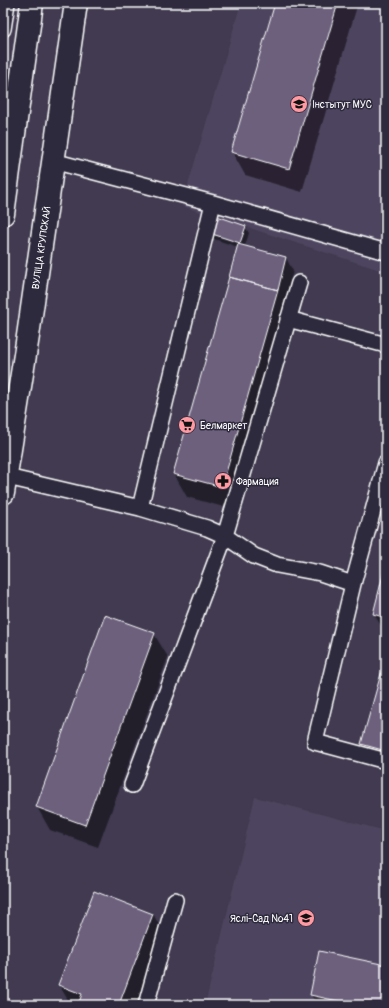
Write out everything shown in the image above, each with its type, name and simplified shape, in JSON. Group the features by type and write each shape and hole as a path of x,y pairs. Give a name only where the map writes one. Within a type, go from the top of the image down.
{"main road":[{"path":"4,201 32,3"},
{"name":"ВУЛІЦА КРУПСКАЙ","path":"4,482 28,336 76,3"}],"lane":[{"path":"3,30 7,3"},
{"path":"53,161 213,203 386,252"},
{"path":"140,508 213,203"},
{"path":"132,785 225,536 299,283"},
{"path":"288,319 386,345"},
{"path":"386,463 353,584 315,742 386,761"},
{"path":"4,482 140,508 207,528 225,536 254,556 277,565 320,573 353,584"},
{"path":"146,1005 175,900"}],"shaded area":[{"name":"Інстытут МУС","path":"241,3 386,3 386,272 182,206"},
{"name":"Яслі-Сад №41","path":"255,797 386,831 386,1005 205,1005"}],"building":[{"path":"275,3 338,3 289,169 231,152"},
{"path":"214,215 246,226 240,243 209,233"},
{"path":"238,244 286,257 278,290 229,277"},
{"path":"229,277 278,290 222,487 173,474"},
{"path":"386,563 386,618 373,614"},
{"path":"105,615 155,633 85,825 36,807"},
{"path":"386,656 386,751 361,744"},
{"path":"94,891 153,914 120,1002 128,1005 78,1005 82,994 58,985"},
{"path":"319,951 386,965 386,1005 357,1005 310,995"}],"place":[{"name":"Інстытут МУС","path":"299,104"},
{"name":"Белмаркет","path":"187,425"},
{"name":"Фармация","path":"223,481"},
{"name":"Яслі-Сад №41","path":"306,918"}]}
